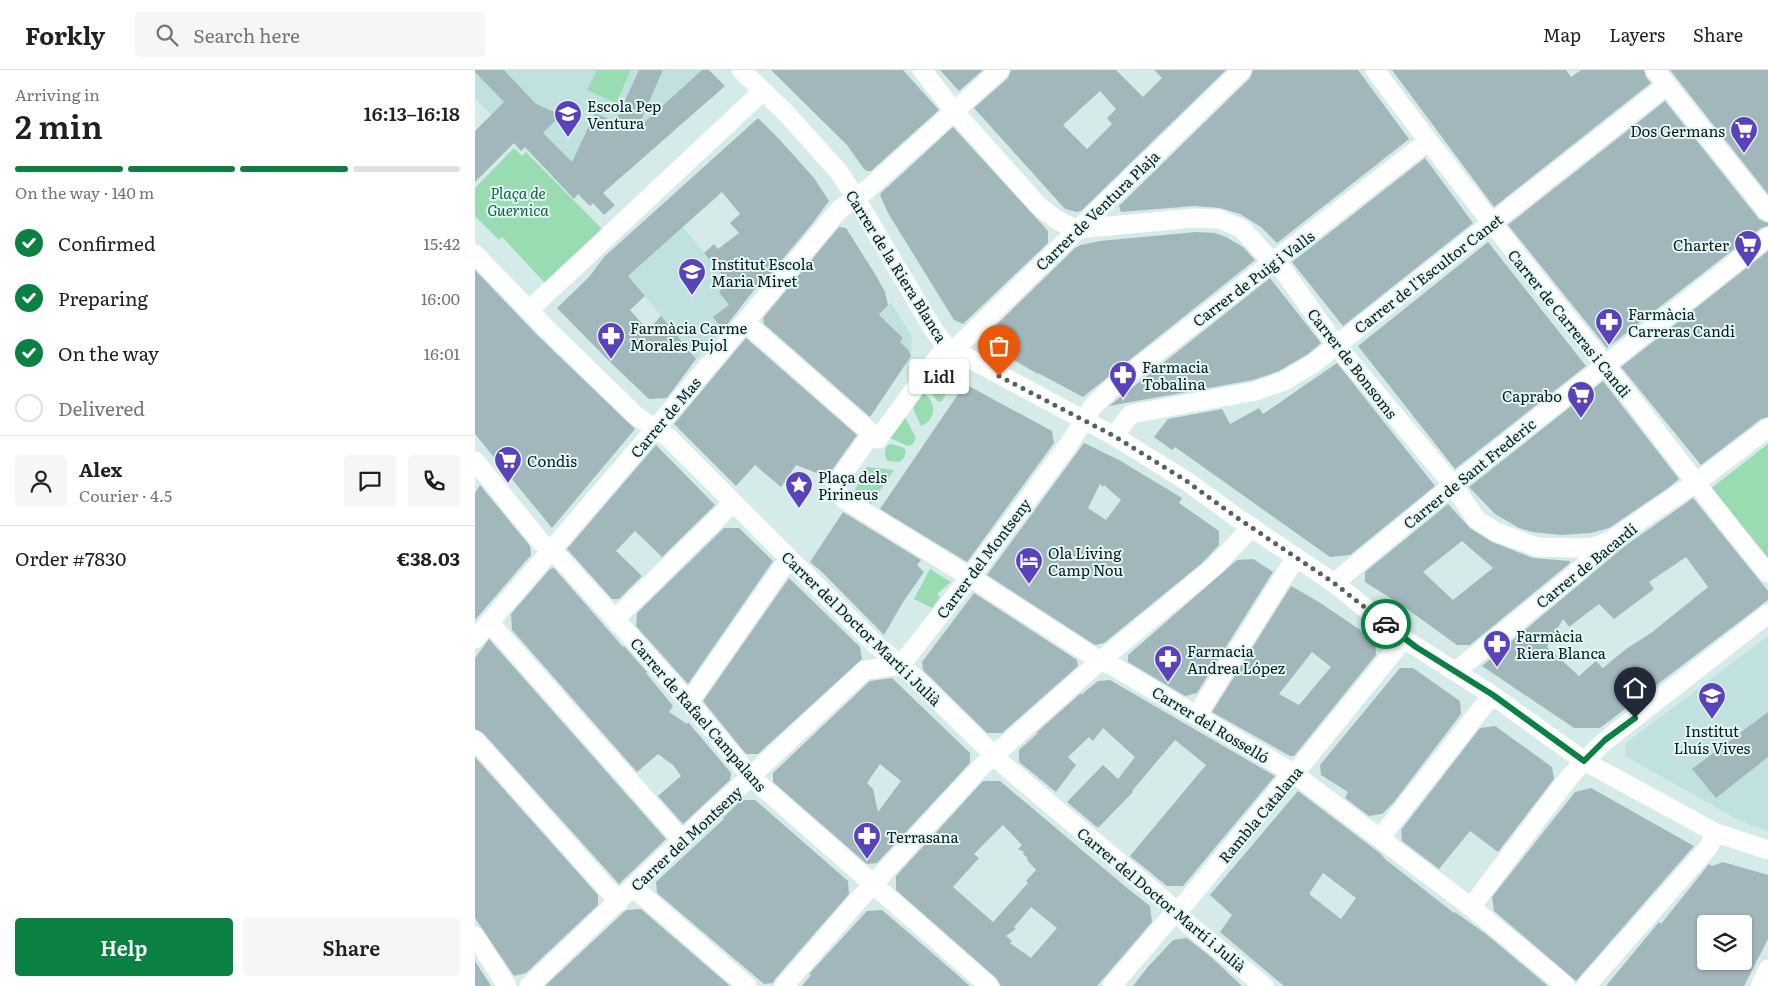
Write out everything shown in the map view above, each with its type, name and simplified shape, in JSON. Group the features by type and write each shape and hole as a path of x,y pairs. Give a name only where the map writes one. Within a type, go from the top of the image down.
{"street":[{"name":"Carrer de la Riera Blanca","path":"741,70 785,112 839,172 935,332 949,349 1114,436 1185,480 1334,583 1404,638 1493,695 1584,761 1716,833 1768,850"},
{"path":"922,70 954,111 1037,204 1052,218 1078,229"},
{"name":"Carrer de Mas","path":"475,638 490,623 550,550 656,428 839,210 869,188 1001,70"},
{"name":"Carrer de Ventura Plaja","path":"869,431 878,439 949,349 1078,229 1242,70"},
{"name":"Carrer de Carreras i Candi","path":"1375,70 1491,224 1697,482 1712,506 1768,573"},
{"path":"1661,77 1768,212"},
{"name":"Carrer de l'Escultor Canet","path":"1114,436 1131,414 1256,391 1284,381 1314,363 1491,224 1661,77"},
{"path":"529,310 763,92"},
{"name":"Carrer de Puig i Valls","path":"1085,420 1093,406 1115,386 1428,141"},
{"name":"Carrer de Bonsoms","path":"1078,229 1194,218 1219,219 1241,228 1283,270 1336,345 1453,484 1476,518 1497,532 1537,547 1594,547 1610,542"},
{"name":"Carrer de Sant Frederic","path":"1334,583 1453,484 1768,237"},
{"name":"Carrer del Doctor Martí i Julià","path":"475,254 635,415 669,438 876,645 901,665 993,755 1187,923 1264,986"},
{"path":"745,322 869,431"},
{"name":"Carrer del Montseny","path":"901,665 970,577 1085,420"},
{"name":"Carrer de Bacardí","path":"1455,671 1581,569 1610,542 1697,482 1768,428"},
{"name":"Carrer del Rosselló","path":"869,431 867,440 838,480 836,491 851,504 970,577 1100,661 1113,666 1293,773 1471,907 1566,986"},
{"name":"Carrer de Rafael Campalans","path":"477,470 541,542 559,557 615,619 689,702 751,777 989,986"},
{"path":"615,619 733,503"},
{"path":"784,986 873,884 993,755 1100,661 1215,568 1252,527"},
{"path":"689,702 789,558"},
{"path":"1197,715 1296,558"},
{"path":"1471,907 1567,780 1605,740 1768,614"},
{"path":"490,623 682,840"},
{"name":"Rambla Catalana","path":"1112,986 1299,768 1404,638"},
{"name":"Carrer del Montseny","path":"529,986 682,840 865,670 876,645"},
{"path":"865,670 901,665"},
{"path":"1380,838 1493,695"},
{"path":"475,740 619,902"},
{"path":"1586,986 1708,848 1716,833"},
{"path":"633,887 747,986"},
{"path":"475,936 507,986"},
{"path":"1760,986 1768,969"}],"shaded area":[{"name":"Escola Pep Ventura","path":"475,70 703,70 590,206 578,194 574,199 525,148 521,151 508,132 475,98"},
{"name":"Institut Escola Maria Miret","path":"683,227 735,290 723,329 696,359 628,276"},
{"path":"891,302 912,337 911,356 894,380 853,346"},
{"name":"Institut Lluís Vives","path":"1768,636 1768,831 1744,823 1625,756 1626,743"}],"green space":[{"path":"597,70 631,70 616,103 587,90"},
{"name":"Plaça de Guernica","path":"514,148 522,156 526,152 603,230 546,284 502,237 499,240 475,216 475,188"},
{"path":"939,373 943,373 951,378 945,396 942,401 938,402 928,388"},
{"path":"923,393 931,401 933,410 930,419 921,426 912,406"},
{"path":"905,417 916,438 912,445 908,446 890,438"},
{"path":"891,444 904,448 906,451 904,458 899,462 888,461 886,457 886,448"},
{"path":"1768,444 1768,565 1709,490"},
{"path":"867,467 894,470 871,504 854,492"},
{"path":"930,569 951,582 937,594 940,597 932,608 914,599"}],"building":[{"path":"475,70 504,70 536,104 561,115 543,133 572,162 595,113 615,122 639,70 663,70 637,129 702,70 709,70 725,86 603,193 615,205 604,215 593,203 590,206 578,194 574,199 525,147 521,151 514,143 475,182 475,131 504,102"},
{"path":"771,70 903,70 939,110 871,171 867,171 847,145"},
{"path":"940,70 983,70 959,91"},
{"path":"1011,70 1116,70 1143,97 1162,78 1154,70 1226,70 1081,211 1077,212 1065,209 974,108 1008,78","holes":["1100,91 1116,109 1107,118 1112,124 1087,149 1063,125"]},
{"path":"1253,70 1358,70 1409,139 1277,243 1261,227 1240,214 1220,208 1194,206 1121,212 1119,206 1250,78"},
{"path":"1392,70 1566,70 1571,77 1581,70 1644,70 1646,77 1651,83 1494,207"},
{"path":"1670,70 1768,70 1768,194 1726,141"},
{"path":"1665,101 1759,219 1768,223 1768,226 1761,228 1607,348 1508,225"},
{"path":"758,118 814,178 829,201 761,285 761,281 723,330 713,317 729,305 719,292 728,282 704,253 714,244 718,249 739,233 730,223 740,214 722,192 628,276 645,296 630,310 648,330 661,316 696,359 667,398 649,399 557,308 589,277 604,257"},
{"path":"953,127 1048,231 1048,243 963,324 954,320 888,213 880,195"},
{"path":"1425,158 1473,223 1343,326 1292,262"},
{"path":"839,227 846,228 875,274 885,292 888,305 879,315 903,338 900,342 911,356 870,417 764,324 763,318"},
{"path":"1196,232 1215,233 1226,237 1243,247 1255,260 1083,397 986,344 984,337 1075,248 1100,241"},
{"path":"1488,242 1586,366 1455,469 1358,346"},
{"path":"1768,251 1768,417 1761,419 1701,465 1621,367"},
{"path":"475,270 536,334 635,429 552,528 475,434"},
{"path":"1270,278 1321,343 1308,354 1279,371 1253,380 1109,406"},
{"path":"746,338 857,435 827,477 796,465 781,487 755,465 736,486 674,424"},
{"path":"1337,363 1435,486 1350,555 1330,557 1175,447 1172,450 1154,437 1168,419 1222,409 1230,424 1259,408 1263,414"},
{"path":"1603,381 1679,479 1609,528 1591,533 1561,535 1532,532 1519,528 1495,514 1469,487"},
{"path":"965,384 1052,431 1054,443 967,562 880,509"},
{"path":"1084,443 1119,460 1182,498 1179,503 1219,531 1219,545 1202,563 1104,643 1095,645 987,575","holes":["1100,484 1103,487 1104,485 1121,500 1106,520 1088,508"]},
{"path":"656,445 715,505 662,557 635,531 616,551 642,576 619,599 612,599 567,549"},
{"path":"480,485 530,546 531,555 475,620 475,493"},
{"path":"1693,498 1768,591 1768,600 1600,728 1574,728 1482,666 1625,546","holes":["1686,557 1708,587 1651,633 1626,649 1603,668 1596,661 1579,676 1547,647 1563,619 1569,627 1599,604 1614,619 1654,589 1649,582"]},
{"path":"1448,504 1470,528 1492,542 1533,558 1570,561 1570,563 1470,645 1457,645 1403,606 1365,582 1365,572","holes":["1462,541 1493,568 1453,600 1423,572"]},
{"path":"843,512 921,560 917,565 924,572 903,602 884,635 810,562"},
{"path":"724,528 739,528 773,561 688,684 636,626 637,613"},
{"path":"1253,559 1273,572 1197,693 1185,696 1128,662 1128,655 1237,560"},
{"path":"554,568 647,672 673,706 669,712 687,724 688,722 731,773 730,780 683,824 658,796 681,776 673,765 658,754 637,772 512,630 511,614 550,569"},
{"path":"789,578 860,647 862,659 758,754 746,754 703,701"},
{"path":"1291,586 1319,602 1375,640 1376,655 1294,756 1290,756 1212,712","holes":["1312,652 1331,667 1299,705 1279,694"]},
{"path":"974,593 1077,660 1078,666 1002,733 987,733 923,670 922,662"},
{"path":"489,639 666,839 619,884 483,733 475,729 475,658"},
{"path":"1400,668 1413,668 1460,701 1461,714 1394,802 1382,814 1369,816 1345,798 1348,792 1321,775 1320,765"},
{"path":"892,678 970,753 970,763 877,863 867,864 773,782 773,773 870,681","holes":["880,764 901,781 878,812 873,789 867,783"]},
{"path":"1110,680 1275,776 1183,886 1167,886 1130,856 1206,765 1175,740 1133,792 1098,828 1067,802 1103,765 1118,779 1135,757 1103,728 1093,741 1089,737 1068,757 1076,765 1056,792 1019,762 1019,750 1038,733 1036,733 1081,693 1081,695 1098,681"},
{"path":"1768,712 1768,757 1716,798 1692,769"},
{"path":"1495,726 1552,767 1554,779 1498,852 1470,831 1439,869 1402,841 1401,830 1480,728"},
{"path":"475,757 598,895 598,905 526,973 514,976 475,918"},
{"path":"983,781 1000,781 1150,906 1152,922 1097,986 1001,986 996,978 896,890 896,876","holes":["1003,825 1022,845 1018,849 1024,852 1023,854 1036,870 1026,881 1028,883 993,922 953,887 979,858 974,854","1031,907 1057,928 1031,958 1010,943 1012,941 1006,936 1016,929 1014,927"]},
{"path":"1591,788 1694,846 1576,981 1494,911 1492,897 1575,792"},
{"path":"1298,791 1381,854 1454,913 1486,934 1548,986 1284,986 1220,932 1232,915 1210,895","holes":["1323,873 1356,898 1341,919 1309,894"]},
{"path":"741,800 755,800 848,881 849,894 773,983 764,984 657,893 656,882 724,819"},
{"path":"1723,862 1768,875 1768,939 1744,986 1606,986 1659,922 1661,924 1709,864 1712,866"},
{"path":"641,909 730,986 545,986 624,912"},
{"path":"882,910 970,986 802,986 811,975 809,974 867,911"},
{"path":"1187,938 1242,986 1133,986 1173,940"},
{"path":"475,961 491,986 475,986"}],"way so far":[{"path":"999,376 1114,436 1185,480 1334,583 1386,624"}],"place":[{"name":"Escola Pep Ventura","path":"568,138"},
{"name":"Dos Germans","path":"1744,154"},
{"name":"Charter","path":"1748,268"},
{"name":"Institut Escola Maria Miret","path":"692,296"},
{"name":"Farmàcia Carreras Candi","path":"1609,346"},
{"name":"Farmàcia Carme Morales Pujol","path":"611,360"},
{"name":"Lidl","path":"999,376"},
{"name":"Farmacia Tobalina","path":"1123,399"},
{"name":"Caprabo","path":"1581,419"},
{"name":"Condis","path":"508,484"},
{"name":"Plaça dels Pirineus","path":"799,509"},
{"name":"Ola Living Camp Nou","path":"1029,585"},
{"name":"Farmàcia Riera Blanca","path":"1497,668"},
{"name":"Farmacia Andrea López","path":"1168,683"},
{"name":"Institut Lluís Vives","path":"1712,720"},
{"name":"Terrasana","path":"867,860"}],"route":[{"path":"1386,624 1416,647 1493,695 1584,761 1605,740 1635,718"}]}
